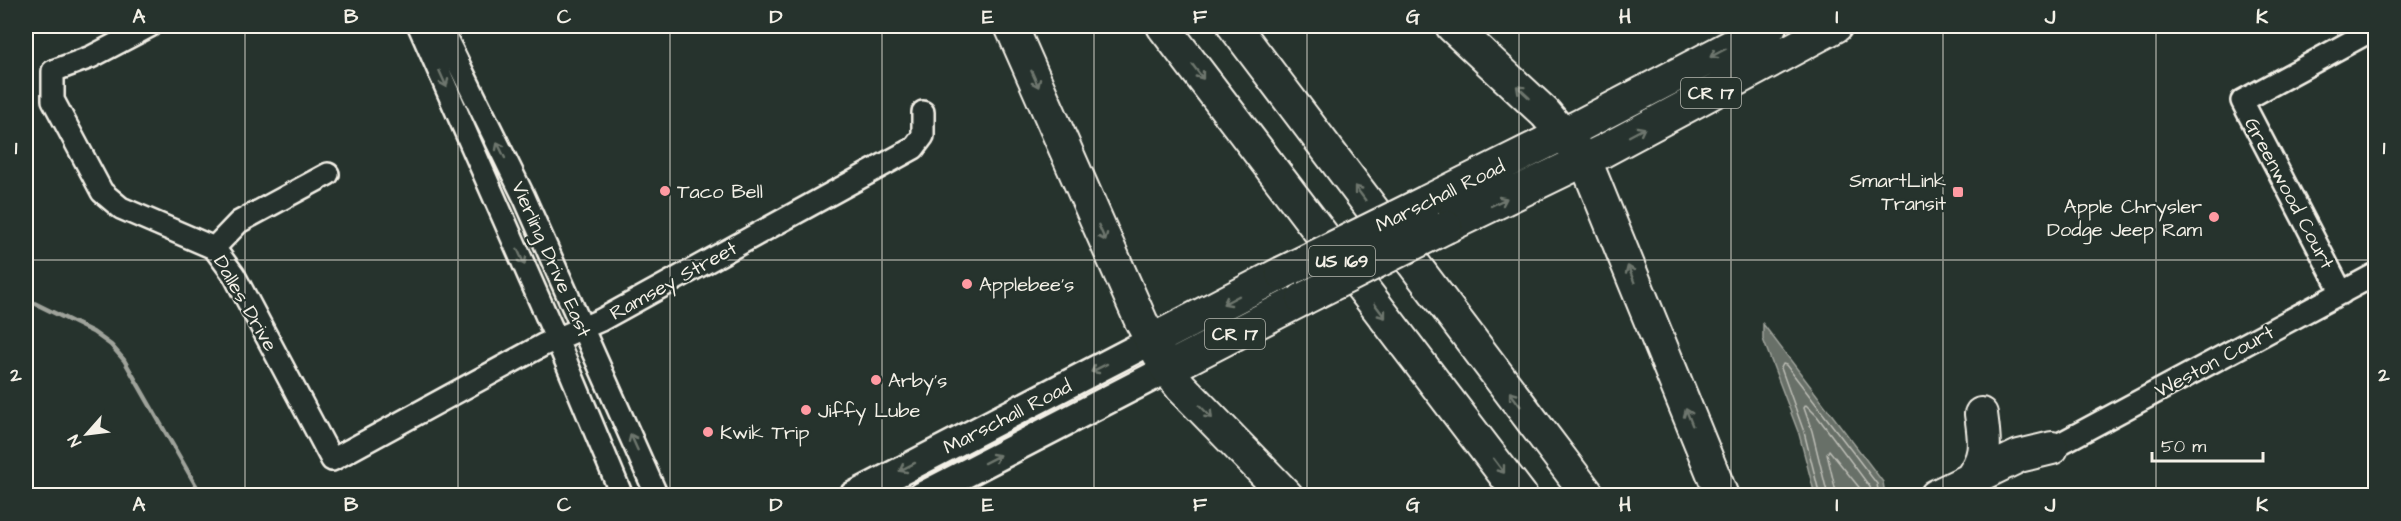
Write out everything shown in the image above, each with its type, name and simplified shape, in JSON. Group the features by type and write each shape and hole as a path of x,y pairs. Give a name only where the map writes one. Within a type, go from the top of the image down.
{"highway":[{"path":"1011,26 1151,341 1167,369 1181,387 1287,495"},
{"name":"US 169","path":"1163,26 1521,495"},
{"name":"US 169","path":"1234,26 1589,495"},
{"path":"1452,26 1545,113 1585,159 1720,487"},
{"name":"Marschall Road","path":"1151,341 1282,273 1563,134 1770,26"},
{"name":"Marschall Road","path":"1167,369 1585,159 1836,26"},
{"path":"1969,481 1984,455 1985,441 1981,414"},
{"path":"1936,495 2019,456 2052,448"}],"main road":[{"name":"Marschall Road","path":"853,495 1151,341"},
{"name":"Marschall Road","path":"922,495 1167,369"}],"street":[{"name":"Dalles Drive","path":"150,26 91,57 53,71 53,100 102,192 122,208 214,248 234,275 332,460"},
{"name":"Vierling Drive East","path":"419,26 557,340 622,495"},
{"name":"Vierling Drive East","path":"440,26 524,197 657,495"},
{"name":"Greenwood Court","path":"2342,293 2242,101 2376,28"},
{"name":"Ramsey Street","path":"332,460 534,350 583,328 914,148 922,136 923,112"},
{"path":"214,248 239,222 328,174"},
{"name":"Weston Court","path":"2052,448 2376,274"}],"water":[{"path":"1763,324 1883,482 1885,495 1815,495 1799,434 1763,339"}],"waterway":[{"path":"26,299 93,332 111,345 124,360 202,496"}],"place":[{"name":"Taco Bell","path":"665,191"},
{"name":"SmartLink Transit","path":"1958,192"},
{"name":"Apple Chrysler Dodge Jeep Ram","path":"2214,217"},
{"name":"Applebee's","path":"967,284"},
{"name":"Arby's","path":"876,380"},
{"name":"Jiffy Lube","path":"806,410"},
{"name":"Kwik Trip","path":"708,432"}]}
